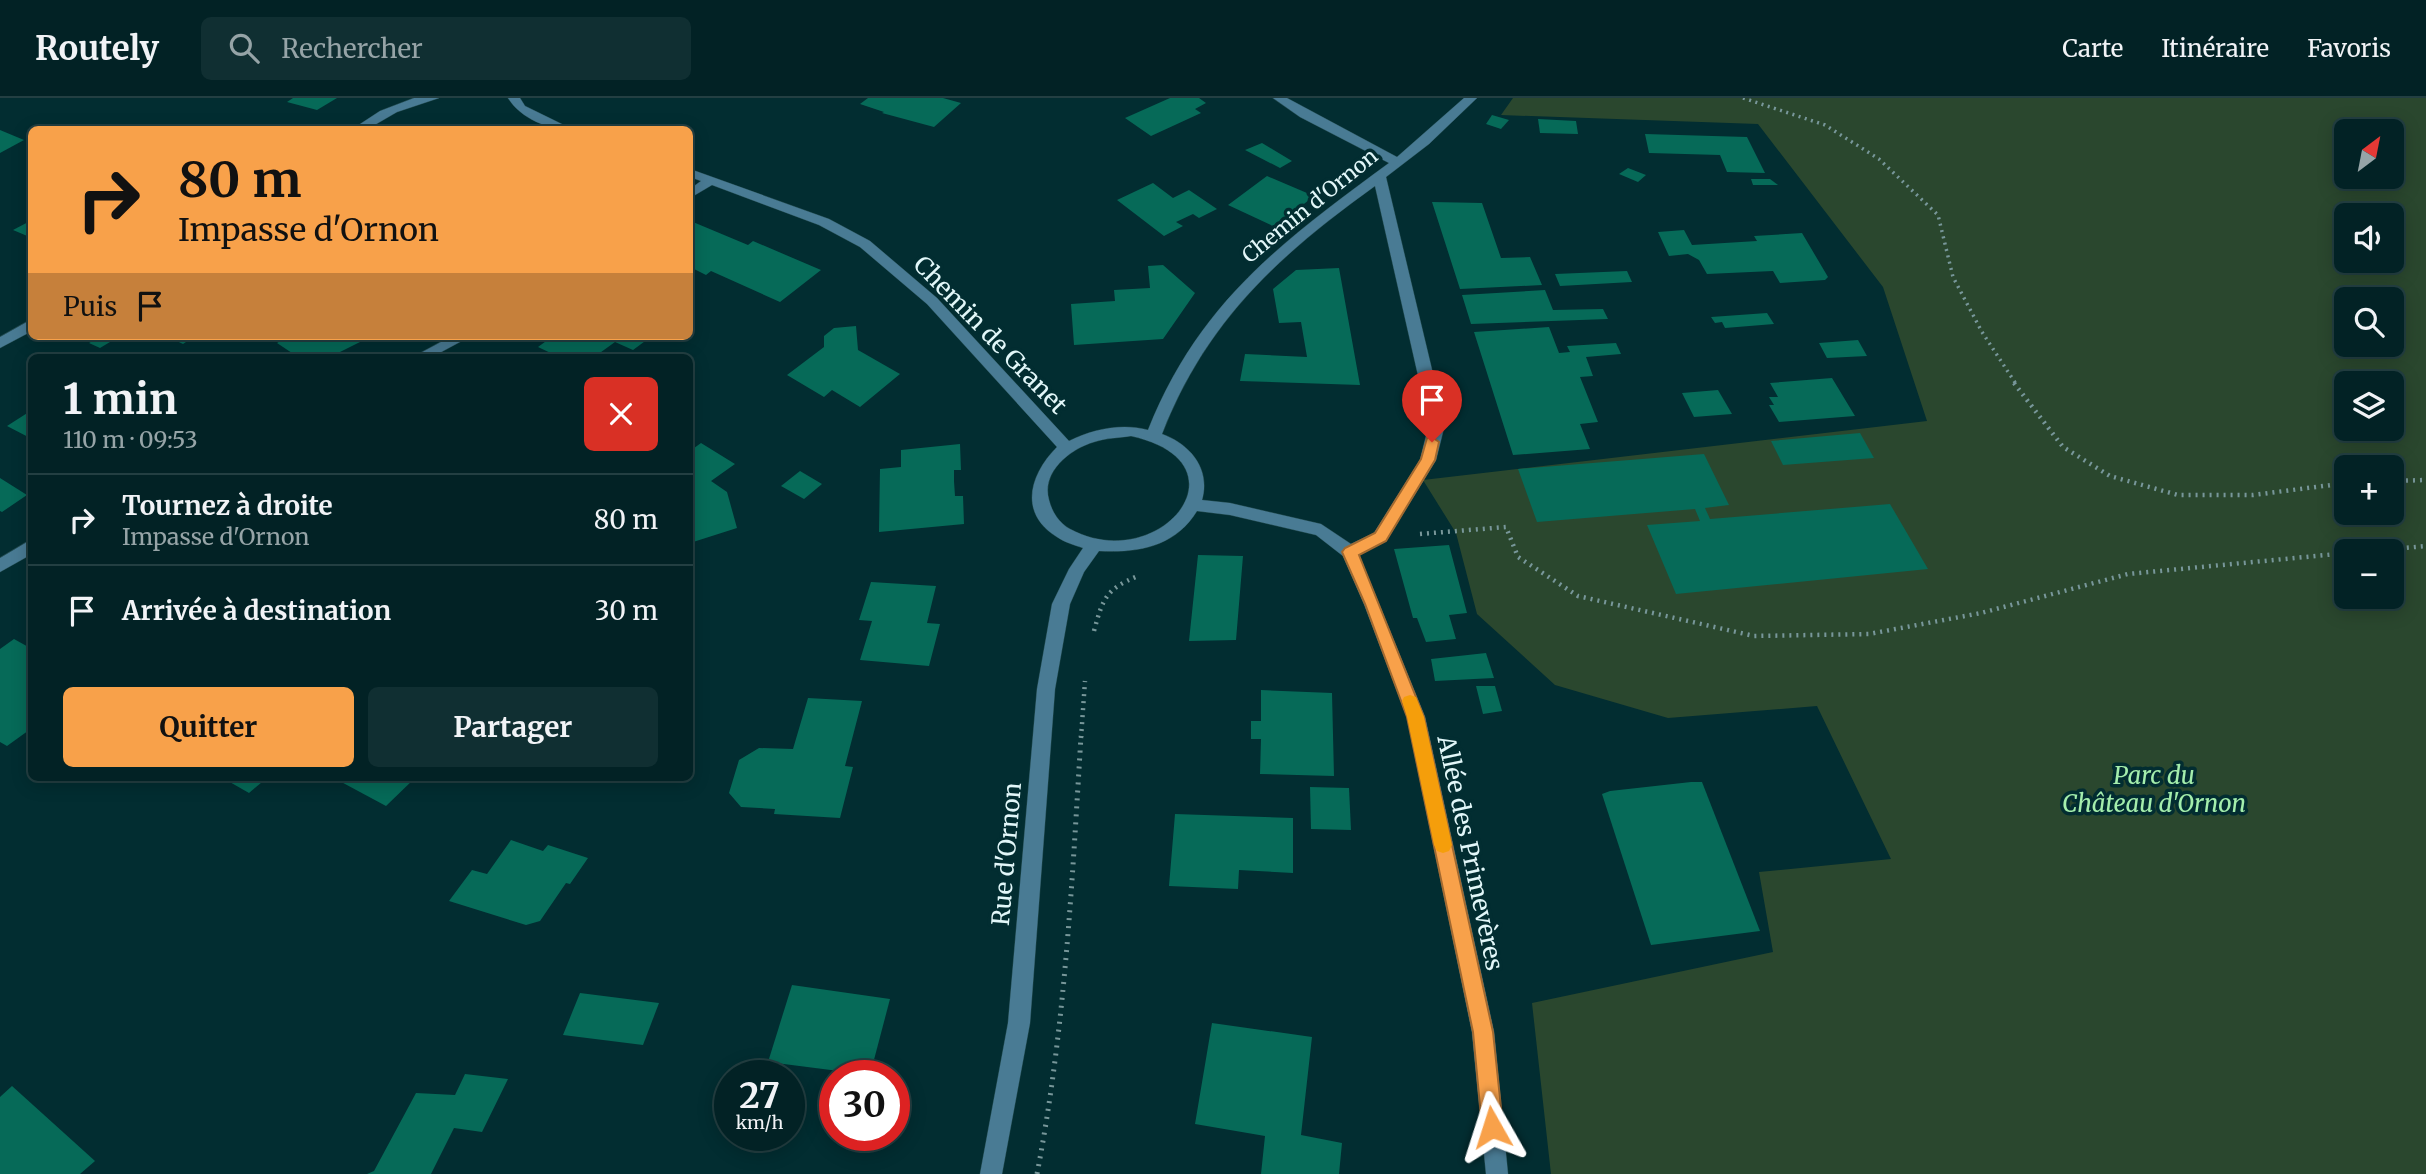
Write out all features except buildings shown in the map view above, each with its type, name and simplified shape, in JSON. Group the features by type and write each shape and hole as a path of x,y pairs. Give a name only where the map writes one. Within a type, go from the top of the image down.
{"street":[{"path":"363,126 391,109 418,99 433,98"},
{"path":"514,98 521,109 559,126"},
{"path":"1279,98 1304,114 1397,162"},
{"name":"Chemin d'Ornon","path":"1153,436 1167,397 1236,296 1272,259 1430,136 1471,98"},
{"name":"Chemin de Granet","path":"693,174 824,222 865,244 932,301 1065,446"},
{"path":"1350,552 1380,537 1428,460 1437,424 1380,176"},
{"path":"693,192 710,181"},
{"path":"0,343 28,326"},
{"path":"426,354 456,340"},
{"path":"1131,431 1153,436 1172,444 1187,457 1196,472 1198,488 1194,505 1185,519 1172,531 1155,539 1114,547 1094,545 1071,538 1053,526 1041,510 1037,493 1040,476 1050,460 1065,446 1108,432 1131,431"},
{"name":"Allée des Primevères","path":"1194,505 1230,509 1321,530 1350,552 1416,717 1483,1032 1497,1174"},
{"name":"Rue d'Ornon","path":"991,1174 1019,1023 1046,689 1061,604 1077,569 1094,545"},
{"path":"0,566 28,547"}],"path":[{"path":"1743,98 1825,125 1880,159 1938,215 1953,276 1982,332 2023,396 2063,447 2110,475 2178,495 2253,495 2334,485"},
{"path":"2404,481 2426,480"},
{"path":"1380,537 1506,527 1518,557 1578,596 1754,636 1869,634 1981,613 2127,574 2334,554"},
{"path":"2404,548 2426,546"},
{"path":"1090,643 1100,609 1115,585 1145,573"},
{"path":"1037,1174 1050,1114 1064,1004 1085,678"}],"green space":[{"name":"Parc du Château d'Ornon","path":"1513,98 2426,98 2426,1174 1551,1174 1532,1003 1773,952 1759,872 1891,859 1817,706 1668,718 1555,685 1477,614 1456,533 1423,480 1927,421 1883,287 1758,124 1501,115"}],"slow traffic":[{"path":"1410,701 1416,717 1443,845"}],"route":[{"path":"1432,442 1428,460 1380,537 1350,552 1416,717 1483,1032 1492,1127"}]}
